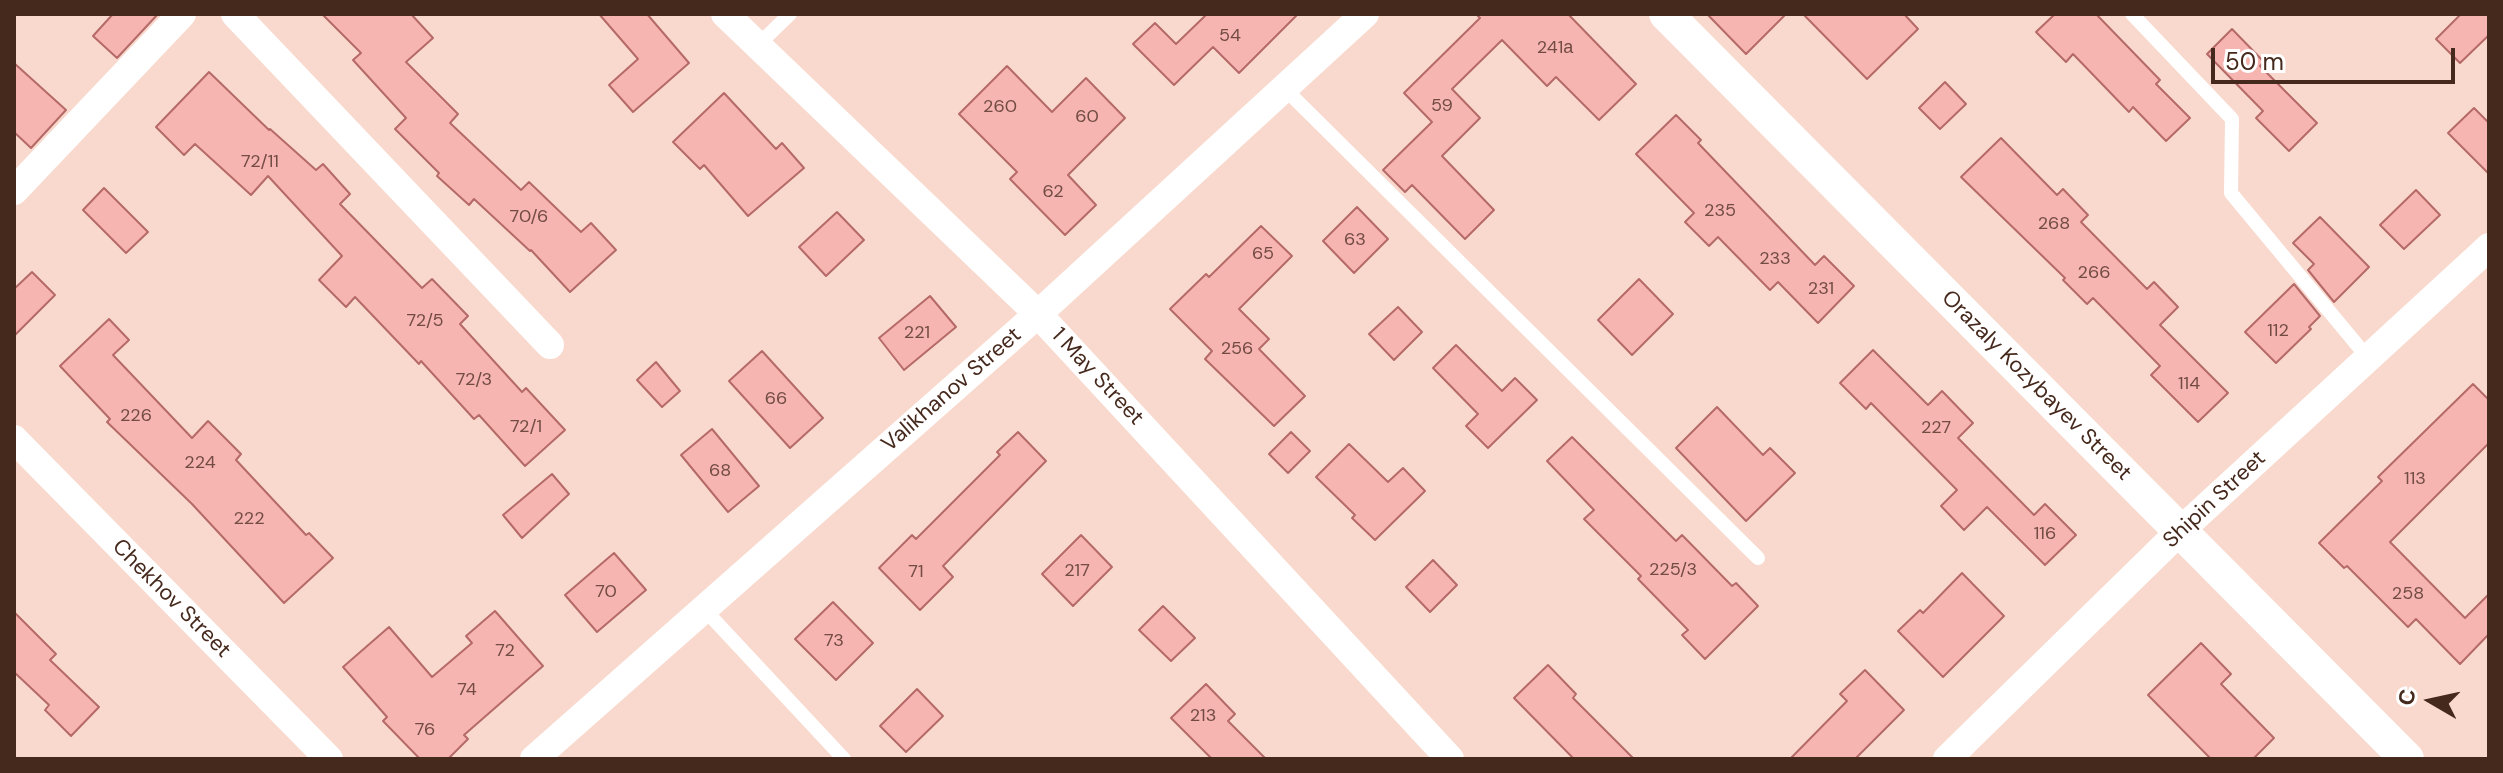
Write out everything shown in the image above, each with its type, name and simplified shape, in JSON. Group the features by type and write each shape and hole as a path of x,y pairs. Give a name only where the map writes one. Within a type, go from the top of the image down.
{"street":[{"path":"14,191 182,14"},
{"path":"235,14 550,345"},
{"name":"1 May Street","path":"725,14 1038,314 1450,759"},
{"name":"Valikhanov Street","path":"534,759 1038,314 1365,14"},
{"name":"Orazaly Kozybayev Street","path":"1666,14 2407,759"},
{"name":"Shipin Street","path":"1947,759 2180,531 2489,247"},
{"name":"Chekhov Street","path":"14,439 329,759"}],"lane":[{"path":"758,45 790,14"},
{"path":"2132,14 2232,119 2231,193 2368,358"},
{"path":"1284,88 1758,558"},
{"path":"704,609 844,759"}],"building":[{"path":"113,14 158,14 117,58 93,36"},
{"path":"322,14 411,14 433,38 406,62 458,114 450,123 521,190 529,182 581,232 591,223 616,250 570,292 531,250 474,199 469,205 437,176 439,173 395,129 406,118 353,60 361,53"},
{"path":"599,14 647,14 689,63 633,112 609,85 638,59"},
{"path":"1207,14 1298,14 1239,73 1213,47 1174,85 1133,44 1155,23 1176,44"},
{"path":"1476,14 1568,14 1636,84 1599,120 1556,77 1547,86 1502,40 1452,89 1480,118 1442,156 1494,210 1465,239 1412,185 1405,192 1383,170 1432,122 1404,93 1480,18"},
{"path":"1707,14 1786,14 1746,54"},
{"path":"1803,14 1904,14 1918,29 1867,79"},
{"path":"2055,14 2096,14 2160,80 2156,84 2190,118 2166,141 2133,107 2129,112 2073,54 2066,62 2036,32"},
{"path":"2461,14 2489,14 2489,35 2460,63 2436,39"},
{"path":"2232,29 2264,62 2260,66 2317,123 2289,151 2256,118 2263,111 2207,54"},
{"path":"14,63 66,110 31,148 14,132"},
{"path":"1007,66 1052,112 1086,78 1125,118 1068,175 1096,205 1065,235 1010,179 1017,172 959,114"},
{"path":"209,72 316,170 323,164 350,194 340,204 422,288 432,279 468,316 460,324 522,392 526,388 565,430 525,466 479,415 474,419 421,361 419,364 355,297 346,307 319,280 342,256 268,176 251,195 195,144 184,155 156,127"},
{"path":"1945,82 1966,104 1940,129 1919,108"},
{"path":"724,93 776,149 782,143 804,168 748,216 704,165 700,169 673,142"},
{"path":"2474,108 2489,123 2489,174 2448,133"},
{"path":"1676,115 1701,140 1698,143 1815,265 1824,256 1854,286 1818,323 1778,282 1770,290 1718,237 1709,246 1685,222 1694,213 1636,154"},
{"path":"2001,138 2057,195 2063,189 2088,215 2081,222 2147,289 2154,282 2178,307 2160,325 2228,393 2198,422 2151,375 2160,366 2093,298 2087,304 2063,280 2065,278 1961,177"},
{"path":"104,188 148,232 126,253 83,210"},
{"path":"2416,190 2440,215 2404,249 2380,225"},
{"path":"1357,207 1388,239 1354,273 1323,241"},
{"path":"837,212 864,240 826,276 799,247"},
{"path":"2320,217 2369,267 2334,302 2308,270 2314,264 2293,243"},
{"path":"1261,226 1292,256 1239,309 1269,339 1259,349 1305,396 1274,426 1205,359 1212,351 1170,309 1206,274 1209,277"},
{"path":"32,272 55,295 14,336 14,289"},
{"path":"1639,279 1673,314 1632,355 1598,320"},
{"path":"2294,284 2320,316 2276,363 2245,332"},
{"path":"930,296 956,327 904,370 879,338"},
{"path":"1398,307 1422,332 1394,360 1369,334"},
{"path":"109,319 129,340 113,355 192,438 208,421 241,454 236,460 306,535 309,533 333,558 284,603 192,504 107,422 110,419 60,366"},
{"path":"1456,345 1502,391 1515,378 1537,400 1488,448 1466,426 1478,414 1433,368"},
{"path":"1873,350 1928,405 1942,391 1973,423 1958,438 2034,515 2045,504 2076,535 2045,565 1987,507 1964,530 1941,506 1957,490 1871,403 1866,409 1840,383"},
{"path":"762,351 823,418 790,448 729,381"},
{"path":"656,362 680,391 662,407 637,380"},
{"path":"2473,384 2489,400 2489,443 2390,542 2465,618 2489,594 2489,634 2460,664 2416,619 2408,627 2347,566 2344,568 2319,543 2382,481 2378,477"},
{"path":"1717,407 1763,455 1770,448 1795,473 1746,521 1676,448"},
{"path":"712,429 759,486 728,512 681,455"},
{"path":"1018,432 1046,461 943,566 953,577 920,610 879,568 912,535 916,539 1000,455 997,452"},
{"path":"1291,432 1310,451 1288,473 1269,454"},
{"path":"1572,437 1676,541 1682,535 1732,586 1736,583 1758,606 1705,659 1682,635 1688,630 1638,579 1641,576 1584,519 1594,510 1547,461"},
{"path":"1349,444 1388,482 1403,468 1425,491 1375,540 1352,518 1355,515 1316,477"},
{"path":"552,474 569,494 522,538 503,515"},
{"path":"1081,535 1112,567 1073,606 1042,574"},
{"path":"614,553 646,590 597,632 565,595"},
{"path":"1433,560 1457,585 1430,612 1406,587"},
{"path":"1962,573 2004,616 1943,677 1898,631 1920,610 1923,613"},
{"path":"833,602 873,643 836,680 795,639"},
{"path":"1163,606 1195,638 1171,661 1139,630"},
{"path":"495,611 543,666 464,735 468,739 448,759 420,759 383,721 387,717 343,667 389,627 432,677 472,643 466,636"},
{"path":"14,612 56,654 50,660 99,707 71,736 45,710 49,705 14,672"},
{"path":"2201,643 2231,674 2221,684 2274,738 2253,759 2211,759 2148,695"},
{"path":"1548,665 1576,694 1573,698 1634,759 1574,759 1514,698"},
{"path":"1865,670 1904,710 1855,759 1790,759 1847,701 1840,694"},
{"path":"1206,684 1235,714 1228,721 1266,759 1212,759 1171,718"},
{"path":"917,689 943,716 906,752 880,726"}]}
